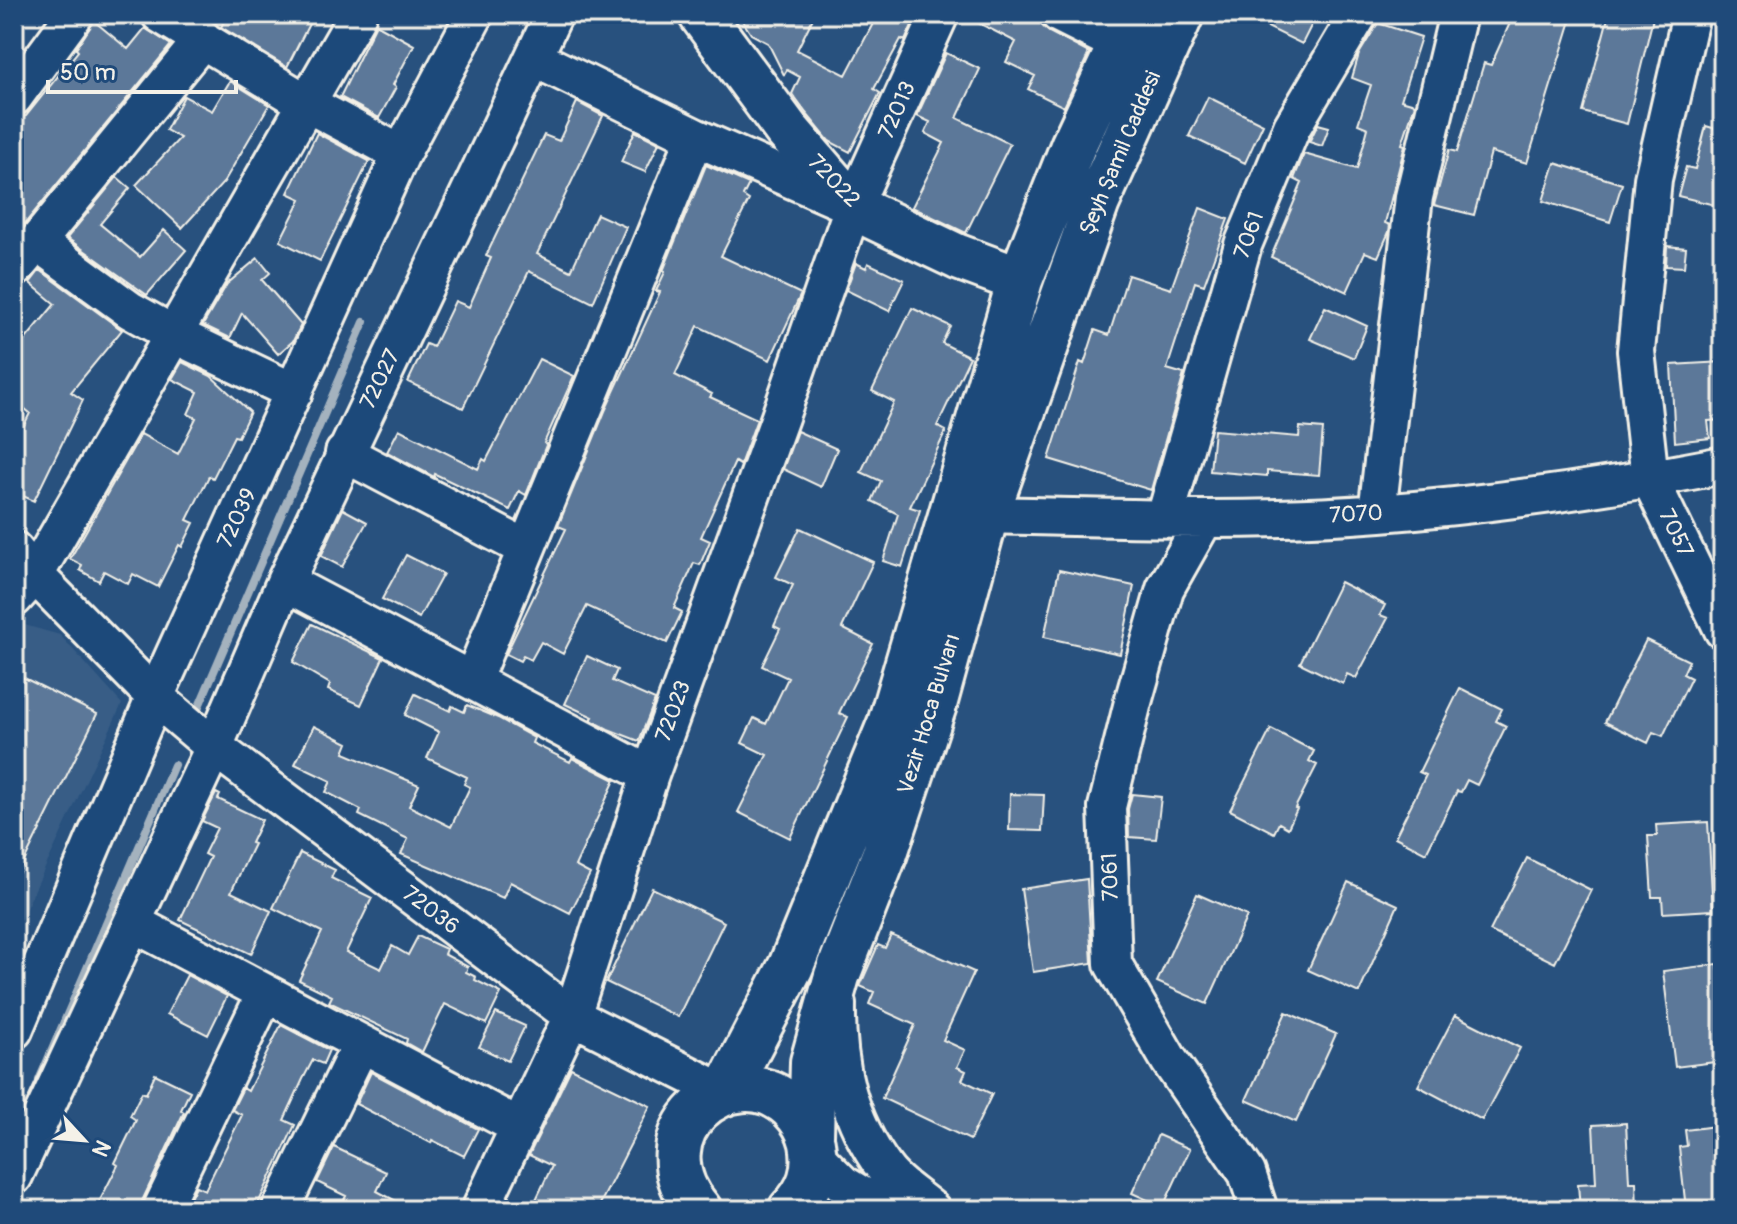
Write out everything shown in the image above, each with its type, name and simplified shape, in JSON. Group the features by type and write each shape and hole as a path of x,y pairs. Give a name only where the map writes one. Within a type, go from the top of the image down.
{"main road":[{"name":"Şeyh Şamil Caddesi","path":"1063,294 1126,131 1181,14"},
{"name":"72022","path":"716,21 786,129 853,207 958,257 1020,280"},
{"name":"Şeyh Şamil Caddesi","path":"1020,280 1073,146 1127,29"},
{"name":"Vezir Hoca Bulvarı","path":"725,1093 791,966 890,724 1020,280"},
{"name":"Vezir Hoca Bulvarı","path":"791,1210 803,1199 813,1177 813,1062 837,976 885,853 934,705 986,515 1063,294"},
{"path":"686,1203 677,1167 678,1143 687,1121 704,1104 725,1093 746,1090 766,1093 785,1102 801,1117 813,1146"}],"street":[{"path":"14,97 75,14"},
{"path":"160,14 308,104 401,154"},
{"path":"21,574 173,334 358,14"},
{"name":"72039","path":"14,1030 155,697 401,154 475,14"},
{"name":"72027","path":"14,1176 214,747 344,453 554,14"},
{"name":"72013","path":"853,207 940,14"},
{"path":"1059,14 1127,29"},
{"name":"7061","path":"1165,518 1243,245 1292,127 1359,14"},
{"path":"1377,513 1414,197 1458,14"},
{"path":"1650,479 1636,351 1653,179 1691,14"},
{"path":"14,269 203,39"},
{"path":"534,58 695,137 853,207"},
{"path":"473,679 695,137"},
{"name":"72023","path":"480,1210 572,1016 650,775 853,207"},
{"path":"37,242 130,310 294,392"},
{"path":"344,453 525,548"},
{"name":"7070","path":"986,515 1204,520 1377,513 1459,506 1650,479 1723,465"},
{"name":"7057","path":"1650,479 1722,622"},
{"name":"7061","path":"1204,520 1165,589 1107,807 1113,964 1169,1060 1247,1173 1259,1210"},
{"name":"72036","path":"21,574 214,747 572,1016 725,1093"},
{"path":"285,582 650,775"},
{"path":"133,923 520,1127"},
{"path":"837,976 836,1046 853,1114 886,1171 932,1210"},
{"path":"161,1210 265,994"},
{"path":"280,1210 361,1044"},
{"path":"813,1146 843,1184 886,1210"}],"shaded area":[{"path":"21,624 60,635 122,704 14,934 14,631"}],"building":[{"path":"228,14 295,14 310,22 287,67 221,27"},
{"path":"738,14 815,14 797,50 846,75 878,14 917,14 905,41 901,39 874,89 880,93 850,152 829,141 806,113 792,94 800,77 787,70 784,75 768,43 751,34"},
{"path":"961,14 1038,14 1041,25 1049,32 1089,53 1064,107 1028,89 1035,76 1006,62 1016,42"},
{"path":"1241,14 1317,14 1302,44"},
{"path":"1514,14 1573,14 1527,163 1491,152 1474,215 1434,205 1449,150 1457,152 1484,63 1491,65"},
{"path":"1609,14 1654,14 1627,124 1583,112"},
{"path":"94,21 128,49 145,28 171,45 14,237 14,118 26,116 78,51 76,49"},
{"path":"1378,23 1421,37 1401,100 1415,104 1402,144 1405,145 1385,223 1390,225 1389,232 1378,257 1365,252 1347,292 1271,257 1302,183 1294,179 1304,154 1357,169 1368,128 1358,124 1371,85 1352,78 1359,54"},
{"path":"376,24 414,45 379,118 340,97"},
{"path":"946,53 980,69 957,118 1010,144 966,233 912,207 944,143 925,133 930,122 917,116"},
{"path":"230,81 269,105 224,182 182,228 136,185 180,138 166,130 184,96 212,111"},
{"path":"1208,97 1263,124 1245,163 1189,136"},
{"path":"577,102 603,116 537,254 571,271 597,214 626,227 593,303 529,271 463,408 408,382 426,344 433,347 455,301 469,307 491,258 486,256 544,135 559,141"},
{"path":"1318,124 1329,127 1322,146 1309,142"},
{"path":"1706,126 1723,131 1723,207 1678,196 1686,167 1695,169"},
{"path":"635,131 659,143 645,172 621,162"},
{"path":"317,133 369,161 320,261 280,241 301,199 288,193"},
{"path":"1555,163 1622,184 1610,222 1543,201"},
{"path":"706,165 749,184 743,196 749,200 721,256 801,294 770,360 698,326 675,375 712,394 710,397 757,419 740,465 735,462 701,537 710,541 700,565 694,563 674,608 682,612 667,643 587,606 563,654 541,642 531,660 523,656 520,661 506,654 566,529 558,526 605,411 660,292 656,291 663,271"},
{"path":"117,177 130,188 100,224 140,257 164,230 186,250 147,295 67,238"},
{"path":"1200,208 1228,219 1204,285 1195,282 1167,369 1184,374 1151,490 1049,459 1080,362 1084,364 1095,330 1109,335 1128,275 1171,289"},
{"path":"1667,246 1686,248 1684,267 1666,266"},
{"path":"258,258 270,273 262,280 301,325 293,341 278,354 242,313 230,338 203,325 227,284"},
{"path":"856,263 866,268 868,263 904,280 889,311 846,290"},
{"path":"40,270 122,330 71,392 83,400 34,501 14,492 14,446 30,413 14,400 14,353 55,304 30,283"},
{"path":"1325,307 1367,326 1354,358 1310,339"},
{"path":"912,308 950,326 942,343 970,357 937,426 946,431 910,507 920,510 902,567 883,561 898,514 872,501 881,481 861,472 894,402 872,391"},
{"path":"539,359 574,376 544,443 546,445 526,495 519,491 510,510 435,474 434,477 387,452 399,429 478,469 483,459 486,461"},
{"path":"182,362 211,376 250,412 213,478 209,476 187,520 194,523 158,587 133,574 128,584 104,571 99,581 80,570 82,565 70,559 141,434 178,454 196,418 188,414 198,392 172,379"},
{"path":"1723,362 1723,420 1708,421 1710,438 1675,442 1671,365"},
{"path":"1300,427 1323,429 1319,475 1267,471 1267,476 1210,471 1214,430 1299,437"},
{"path":"797,431 837,449 821,487 783,469"},
{"path":"343,509 367,522 342,567 321,556"},
{"path":"800,528 873,562 842,628 873,644 839,713 848,717 790,838 738,812 767,755 742,743 754,718 766,724 788,678 762,666 780,629 774,626 793,585 776,577"},
{"path":"406,555 443,574 419,618 382,599"},
{"path":"1059,570 1134,586 1120,654 1044,637"},
{"path":"1340,582 1385,605 1380,615 1388,618 1356,678 1347,674 1343,684 1300,663"},
{"path":"312,624 383,658 361,705 328,690 330,684 293,662"},
{"path":"1646,640 1689,661 1683,674 1691,678 1663,736 1653,732 1648,743 1605,722"},
{"path":"587,656 617,670 612,681 655,700 639,741 608,729 591,720 593,717 565,704"},
{"path":"14,673 97,714 14,882"},
{"path":"1460,688 1502,709 1496,721 1506,726 1477,785 1467,780 1461,792 1457,791 1426,853 1395,837 1426,775 1419,772"},
{"path":"415,694 450,711 452,706 464,712 467,705 498,718 534,738 532,743 570,762 572,758 615,780 575,866 590,874 570,913 510,882 503,898 401,854 408,839 359,815 361,810 326,792 331,781 295,764 314,726 348,743 344,753 419,785 409,806 451,827 470,787 464,784 467,777 427,758 439,732 405,715"},
{"path":"1271,729 1314,751 1309,761 1317,765 1288,828 1279,823 1274,833 1230,810"},
{"path":"216,793 220,795 218,799 262,820 231,892 271,911 251,954 180,920 210,857 204,854 217,828 202,821"},
{"path":"1010,794 1044,795 1042,831 1009,830"},
{"path":"1132,794 1161,797 1156,839 1129,837 1128,809"},
{"path":"1708,822 1713,910 1663,913 1662,897 1652,897 1648,836 1657,836 1656,825"},
{"path":"300,853 335,870 331,878 372,898 346,952 381,969 392,946 408,955 418,936 446,949 444,954 468,967 466,972 476,977 475,980 501,993 486,1024 445,1004 422,1052 406,1043 407,1039 329,1002 332,996 299,980 322,932 273,908"},
{"path":"1527,858 1591,890 1555,963 1490,931"},
{"path":"1087,879 1092,963 1033,972 1021,889"},
{"path":"1348,882 1398,905 1359,993 1308,970"},
{"path":"652,888 724,922 678,1017 606,982"},
{"path":"1197,894 1247,916 1207,1004 1157,982"},
{"path":"891,935 974,972 943,1040 965,1050 957,1067 966,1071 962,1080 992,1094 970,1140 882,1098 915,1025 869,1004 874,992 860,986 878,945 885,948"},
{"path":"1718,964 1723,1003 1723,1061 1675,1067 1663,971"},
{"path":"187,975 227,996 208,1035 167,1014"},
{"path":"1286,1012 1336,1034 1296,1122 1246,1100"},
{"path":"496,1013 525,1026 508,1061 479,1047"},
{"path":"1455,1015 1520,1048 1482,1120 1418,1086"},
{"path":"281,1025 329,1050 323,1064 313,1060 284,1120 295,1125 257,1206 245,1200 241,1207 247,1210 184,1210 196,1186 205,1190 242,1115 232,1110 243,1088 248,1091"},
{"path":"571,1068 650,1106 597,1210 531,1210 552,1166 529,1155"},
{"path":"371,1072 478,1129 464,1156 432,1140 431,1143 356,1104"},
{"path":"155,1074 190,1091 181,1110 184,1112 140,1210 95,1210 136,1120 130,1116 142,1092 146,1094"},
{"path":"1626,1123 1629,1182 1636,1182 1637,1210 1580,1210 1578,1184 1596,1183 1593,1125"},
{"path":"1723,1125 1723,1210 1686,1209 1679,1147 1687,1146 1685,1130"},
{"path":"1158,1135 1190,1149 1163,1207 1132,1193"},
{"path":"334,1147 386,1172 377,1191 413,1210 339,1210 346,1196 317,1182"}],"waterway":[{"path":"194,718 364,322"},
{"path":"39,1080 174,765"}]}
